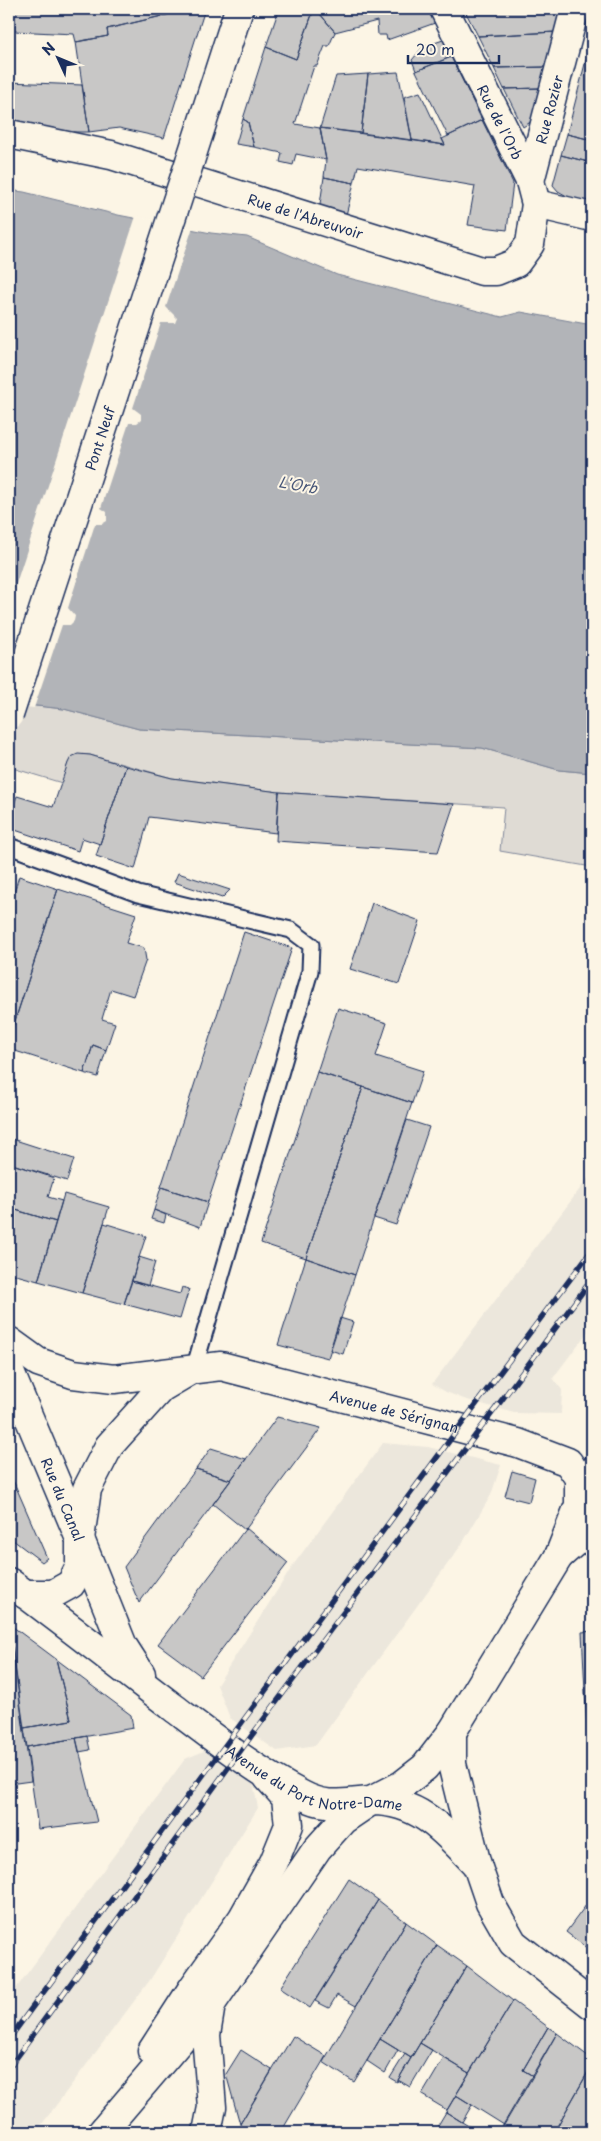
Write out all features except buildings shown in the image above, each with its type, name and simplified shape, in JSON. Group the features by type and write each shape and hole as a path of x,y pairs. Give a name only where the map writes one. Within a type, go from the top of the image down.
{"main road":[{"name":"Pont Neuf","path":"9,716 239,9"},
{"name":"Rue de l'Orb","path":"444,9 533,192"},
{"name":"Rue Rozier","path":"533,192 575,9"},
{"name":"Rue de l'Abreuvoir","path":"9,134 111,155 482,271 496,271 516,263 530,244 533,192"},
{"path":"533,192 592,217"},
{"name":"Avenue de Sérignan","path":"9,1341 38,1362 73,1374 114,1379 221,1366 518,1442 584,1468"},
{"name":"Avenue de Sérignan","path":"80,1539 87,1488 109,1446 160,1388 194,1368"},
{"name":"Rue du Canal","path":"9,1370 80,1539 80,1566 71,1584 52,1594 17,1588"},
{"path":"101,2132 210,2004 317,1849 343,1820 371,1801 402,1786 426,1766 452,1732 559,1556 579,1505 584,1468"},
{"path":"559,1556 592,1526"},
{"name":"Avenue du Port Notre-Dame","path":"80,1539 123,1646 151,1690"},
{"name":"Avenue du Port Notre-Dame","path":"17,1588 263,1773 304,1796 332,1805 371,1801 390,1802 415,1809 440,1826 477,1865"},
{"name":"Avenue du Port Notre-Dame","path":"452,1732 452,1764 477,1865 490,1903 513,1943 592,2005"},
{"path":"101,2132 192,1989 242,1919 274,1862 289,1825 286,1798 263,1773"},
{"path":"210,2004 206,2035 210,2124"}],"lane":[{"path":"9,846 138,894 291,930 311,945 310,971 194,1368"}],"shaded area":[{"path":"9,703 64,709 139,729 482,748 559,770 592,773 592,867 500,851 504,807 279,792 172,778 90,755 76,755 72,757 62,783 9,767"},
{"path":"592,1173 592,1326 553,1378 562,1390 561,1414 514,1413 464,1399 432,1384"},
{"path":"383,1443 428,1447 501,1465 491,1495 462,1544 316,1745 277,1751 230,1718 217,1685 294,1564"},
{"path":"204,1751 253,1783 258,1808 150,1980 36,2132 9,2132 9,1998 185,1759"}],"water":[{"name":"L'Orb","path":"9,190 118,215 211,233 247,237 337,275 502,317 521,312 592,325 592,773 559,770 482,748 139,729 64,709 9,703"}],"pier":[{"path":"136,216 193,227 166,307 177,318 175,323 161,323 133,408 141,414 141,420 137,423 129,423 101,508 107,512 107,521 102,524 95,524 68,608 75,616 74,621 70,625 62,625 34,708 9,705 9,605"}],"railway":[{"path":"9,2039 480,1399 592,1250"},
{"path":"9,2068 255,1731 592,1279"}]}
